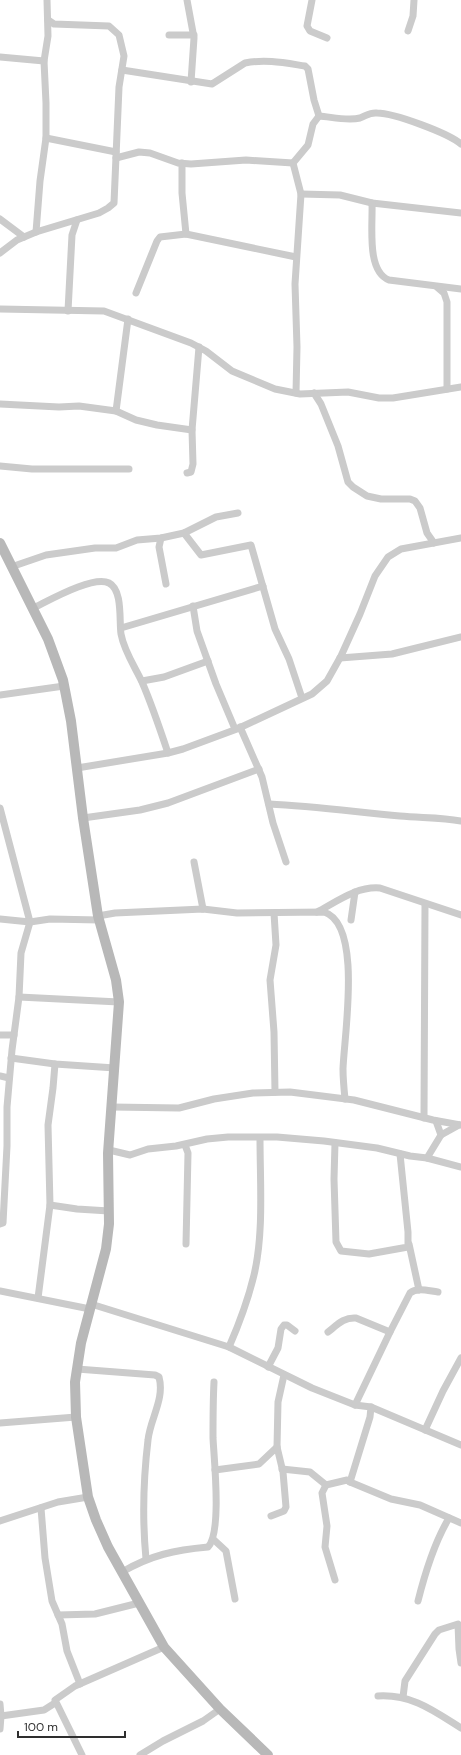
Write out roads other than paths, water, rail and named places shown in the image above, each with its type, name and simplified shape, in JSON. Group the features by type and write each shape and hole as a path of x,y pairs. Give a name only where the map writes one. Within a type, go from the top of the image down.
{"street":[{"path":"36,232 40,181 46,138 44,61 48,30 51,22 47,0"},
{"path":"187,0 194,35 191,82"},
{"path":"312,0 306,26 310,31 327,38"},
{"path":"408,31 413,16 414,0"},
{"path":"0,253 17,240 36,232 99,213 114,203 123,50 118,35 109,26 51,22"},
{"path":"169,35 194,35"},
{"path":"0,57 44,61"},
{"path":"122,70 191,82 212,84 249,62 273,60 305,66 308,69 314,100 319,116"},
{"path":"319,116 351,119 360,118 376,112 412,122 460,143"},
{"path":"293,163 308,145 313,124 319,116"},
{"path":"46,138 116,155 139,152 150,153 182,163 202,164 246,160 293,163"},
{"path":"182,163 182,193 186,234"},
{"path":"293,163 301,194 295,284 297,347 296,393"},
{"path":"301,194 340,195 372,203 461,213"},
{"path":"372,203 373,251 376,270 382,278 437,287 461,289"},
{"path":"0,219 24,237"},
{"path":"68,311 72,235 77,220"},
{"path":"62,224 72,235"},
{"path":"136,293 160,237 186,234 296,257"},
{"path":"437,287 444,293 447,302 448,389"},
{"path":"0,309 104,311 199,347 232,371 275,389 296,393 348,392 379,398 393,398 461,387"},
{"path":"116,411 128,319"},
{"path":"187,473 190,472 192,464 192,430 199,347"},
{"path":"314,393 321,404 336,441 346,476 353,487 360,492 374,497 410,499 415,501 420,508 427,533 434,543"},
{"path":"0,404 59,407 79,406 116,411 136,420 157,425 192,430"},
{"path":"0,466 32,469 129,469"},
{"path":"11,567 46,555 95,548 116,548 137,540 184,533 216,516 238,513"},
{"path":"184,533 201,555 251,545 275,629 289,659 302,698"},
{"path":"157,538 166,584"},
{"path":"77,768 168,753 237,728 319,689 327,682 340,658 375,576 382,564 393,553 401,549 461,538"},
{"path":"0,543 48,638 64,686 71,721 99,918 116,980 119,1002 108,1150 109,1211 106,1249 81,1343 75,1382 76,1417 88,1497 96,1520 122,1572 164,1647 220,1709 268,1755"},
{"path":"33,608 80,586 98,582 108,582 113,586 116,592 121,614 122,639 142,682 168,753"},
{"path":"121,628 263,586"},
{"path":"193,606 197,631 208,661 237,728 259,769 273,823 286,862"},
{"path":"340,658 400,652 461,637"},
{"path":"142,682 164,677 208,661"},
{"path":"0,695 64,686"},
{"path":"84,818 140,810 168,803 259,769"},
{"path":"269,804 306,806 461,821"},
{"path":"0,808 30,922 21,953 19,998 9,1078 4,1153 4,1217 3,1223 0,1224"},
{"path":"194,862 203,909"},
{"path":"317,912 355,892 370,887 380,888 461,915"},
{"path":"351,920 355,892"},
{"path":"424,1118 426,904"},
{"path":"0,919 30,922 50,919 99,918 115,913 203,909 237,913 317,912 330,914 335,919 343,939 348,959 349,986 343,1070 345,1099"},
{"path":"274,913 276,945 270,980 274,1032 275,1092"},
{"path":"19,998 119,1002"},
{"path":"0,1035 14,1035"},
{"path":"11,1058 54,1064 115,1068"},
{"path":"38,1298 50,1205 48,1125 53,1088 54,1064"},
{"path":"0,1076 9,1078"},
{"path":"112,1107 179,1108 214,1099 253,1093 302,1093 354,1100 436,1121 460,1125"},
{"path":"436,1121 441,1135"},
{"path":"427,1158 441,1135 460,1125"},
{"path":"108,1150 130,1155 148,1149 185,1145 207,1139 228,1137 277,1137 335,1142 378,1148 461,1167"},
{"path":"229,1347 241,1318 254,1274 259,1232 260,1138"},
{"path":"335,1142 334,1213 337,1247 341,1251 369,1254 408,1247 409,1244"},
{"path":"185,1145 188,1153 186,1244"},
{"path":"400,1154 409,1244 419,1290"},
{"path":"50,1205 77,1209 109,1211"},
{"path":"355,1405 410,1293 414,1290 438,1292"},
{"path":"1,1292 91,1306 229,1347 284,1375 355,1405 371,1407 461,1445"},
{"path":"328,1332 338,1324 351,1318 390,1332"},
{"path":"268,1367 278,1348 281,1329 284,1325 287,1325 295,1330"},
{"path":"425,1430 443,1391 461,1358"},
{"path":"77,1369 141,1373 159,1377 161,1388 148,1438 143,1484 143,1526 146,1559"},
{"path":"271,1516 284,1511 286,1507 281,1461 277,1447 278,1402 284,1375"},
{"path":"122,1572 146,1559 171,1551 208,1547 213,1539 216,1517 213,1431 214,1382"},
{"path":"350,1482 370,1417 371,1407"},
{"path":"0,1423 76,1417"},
{"path":"215,1470 259,1464 277,1447"},
{"path":"269,1455 281,1461"},
{"path":"282,1469 310,1472 326,1485"},
{"path":"326,1485 347,1480 392,1499 420,1505 461,1523"},
{"path":"326,1485 322,1493 327,1526 325,1547 333,1568 335,1580"},
{"path":"0,1521 58,1502 88,1497"},
{"path":"42,1508 45,1558 52,1601 62,1624 72,1666 80,1684"},
{"path":"418,1601 423,1581 439,1537 449,1518"},
{"path":"213,1539 226,1551 235,1600"},
{"path":"58,1615 95,1614 139,1603"},
{"path":"404,1697 405,1681 435,1634 440,1630 458,1624 461,1663"},
{"path":"1,1716 44,1710 55,1703 56,1698 80,1684 164,1647"},
{"path":"378,1696 404,1697 416,1702 461,1728"},
{"path":"55,1703 82,1755"},
{"path":"0,1704 0,1729"},
{"path":"140,1755 163,1741 202,1721 220,1709"}]}
